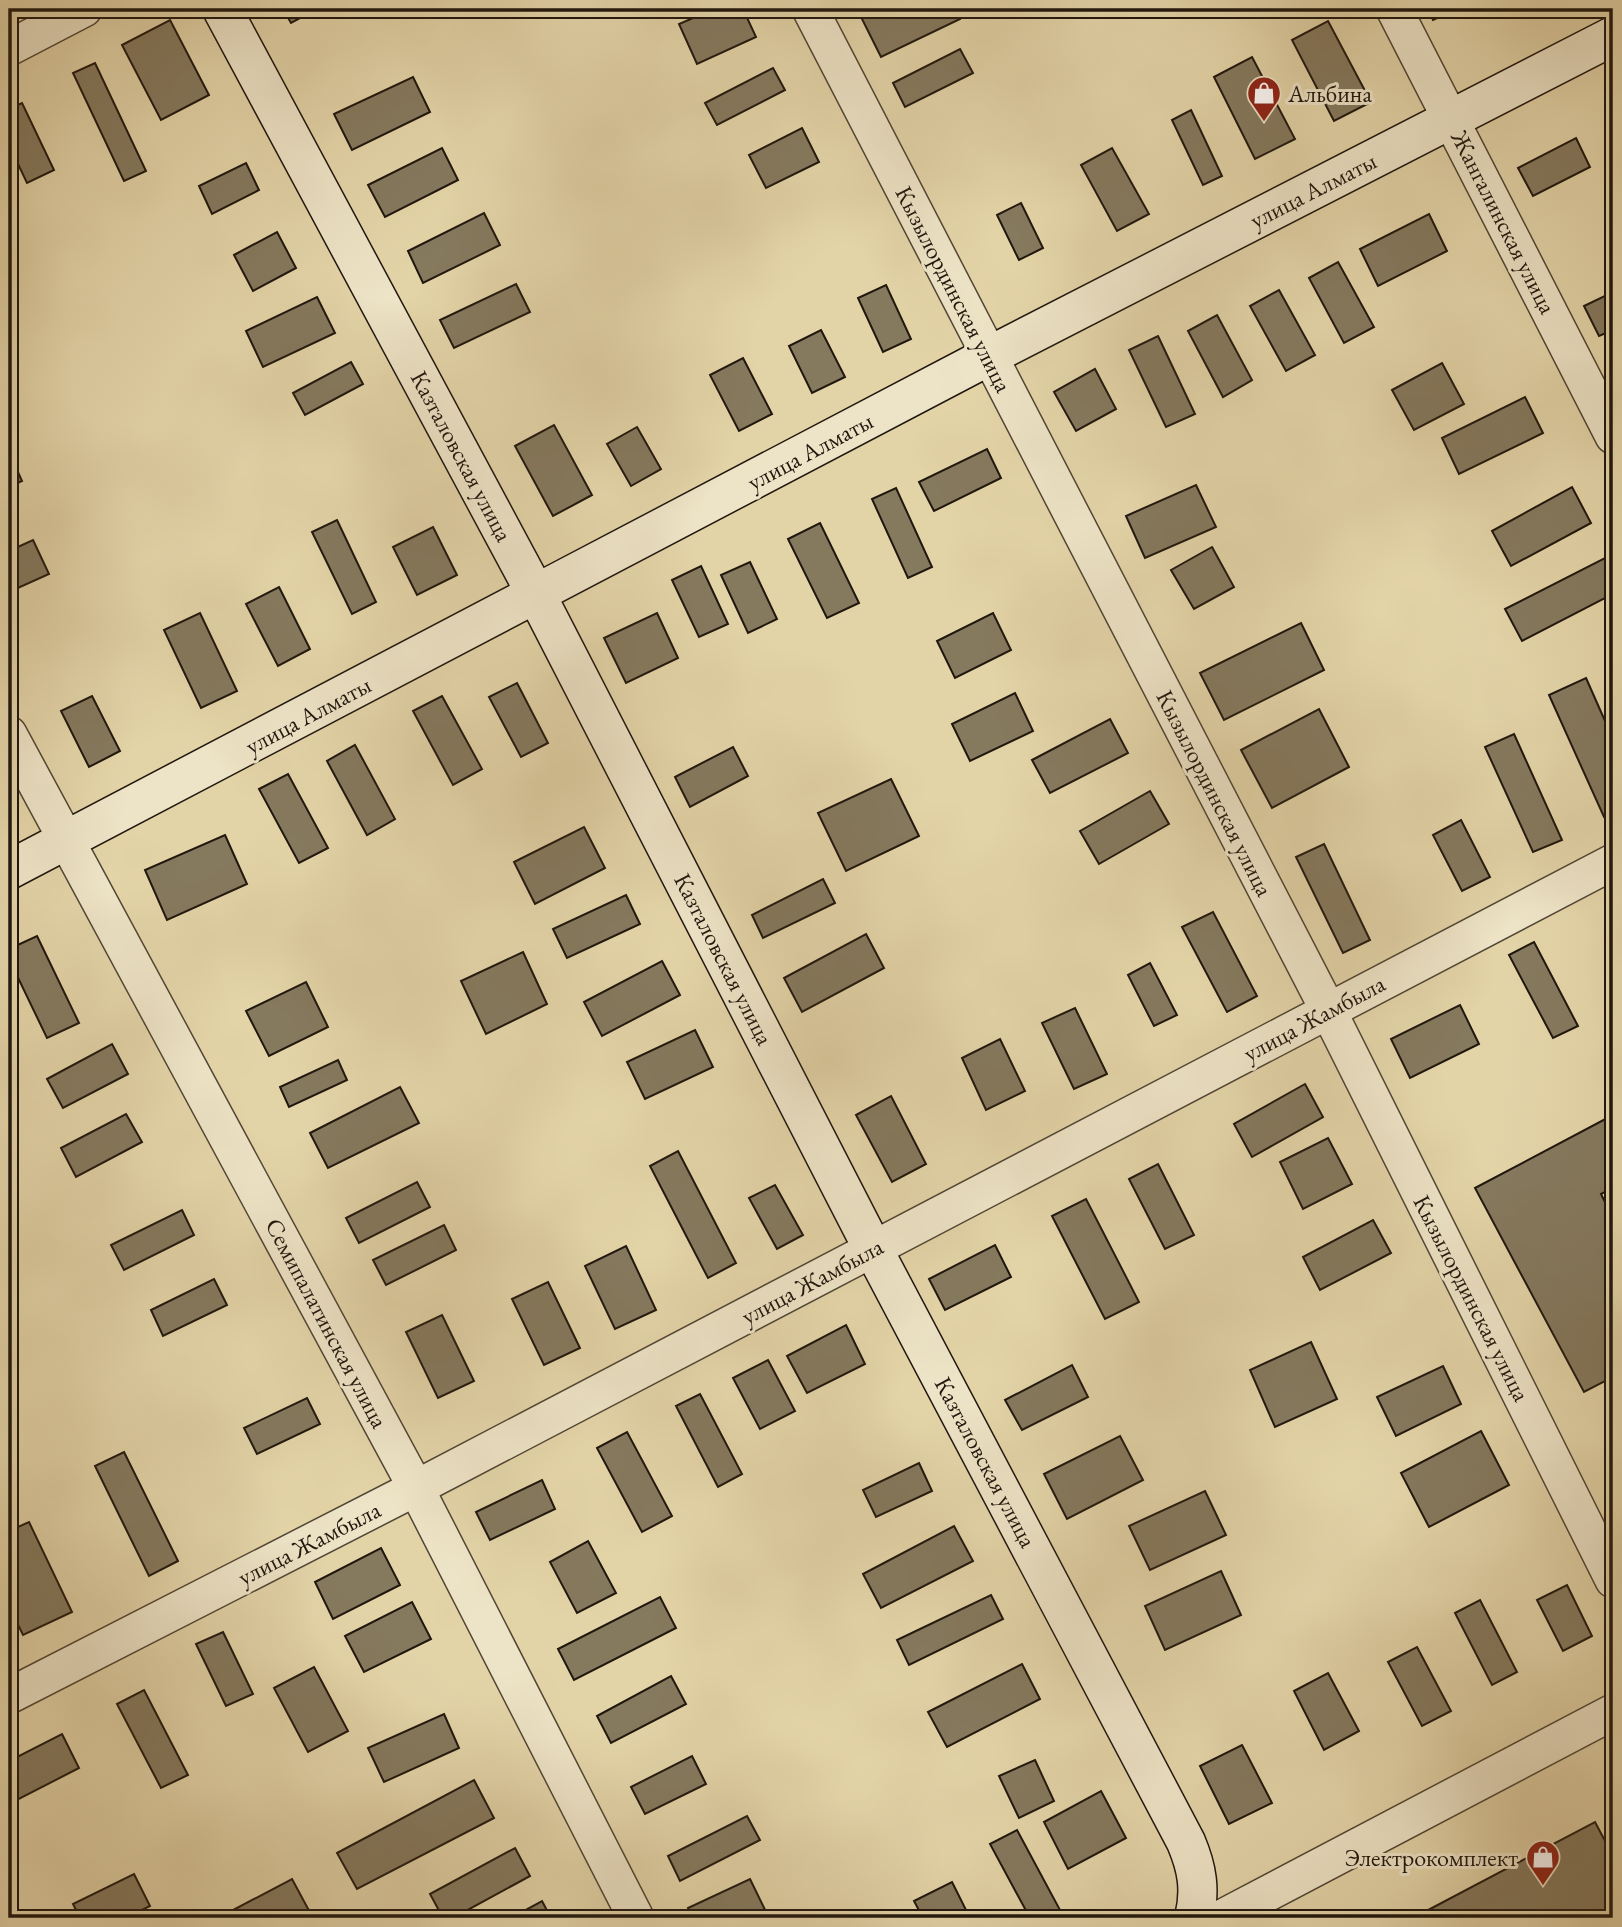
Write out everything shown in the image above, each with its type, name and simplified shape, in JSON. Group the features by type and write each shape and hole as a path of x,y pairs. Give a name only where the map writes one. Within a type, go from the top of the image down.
{"street":[{"path":"9,48 84,9"},
{"name":"Казталовская улица","path":"222,9 537,596 873,1249 1186,1842 1195,1864 1199,1894 1194,1918"},
{"name":"Кызылординская улица","path":"810,9 1328,1010 1613,1580"},
{"name":"Жангалинская улица","path":"1394,9 1613,436"},
{"name":"улица Алматы","path":"9,870 537,596 989,356 1613,36"},
{"name":"Семипалатинская улица","path":"9,734 416,1488 636,1918"},
{"name":"улица Жамбыла","path":"9,1696 416,1488 1613,862"},
{"path":"1221,1918 1613,1712"}],"building":[{"path":"283,9 317,9 291,23"},
{"path":"714,9 743,9 756,37 697,64 679,24"},
{"path":"873,9 955,9 960,19 881,57 860,15"},
{"path":"1428,9 1458,9 1433,20"},
{"path":"170,20 209,95 161,120 122,45"},
{"path":"1328,21 1371,102 1334,121 1292,40"},
{"path":"960,49 973,73 905,107 893,83"},
{"path":"1252,57 1295,139 1255,159 1214,77"},
{"path":"95,63 146,171 124,181 73,73"},
{"path":"773,68 785,90 717,125 705,103"},
{"path":"413,77 430,112 352,150 334,114"},
{"path":"22,103 54,170 27,183 9,145 9,109"},
{"path":"1191,110 1222,176 1203,185 1172,120"},
{"path":"802,128 819,162 766,188 749,155"},
{"path":"1576,138 1590,167 1533,196 1518,168"},
{"path":"442,148 458,180 385,217 368,185"},
{"path":"1112,148 1149,214 1117,231 1081,165"},
{"path":"246,163 259,190 212,214 199,186"},
{"path":"1021,203 1043,248 1019,260 997,215"},
{"path":"484,213 500,245 423,283 408,251"},
{"path":"1429,214 1447,251 1378,286 1360,249"},
{"path":"277,232 296,268 253,291 234,255"},
{"path":"1338,262 1374,327 1344,343 1309,278"},
{"path":"516,284 530,312 454,348 440,320"},
{"path":"886,285 911,339 883,352 858,298"},
{"path":"1279,290 1315,355 1286,371 1250,306"},
{"path":"1613,292 1613,330 1599,336 1584,306"},
{"path":"317,297 335,333 263,367 246,331"},
{"path":"1217,315 1252,380 1223,397 1188,331"},
{"path":"821,330 845,377 812,393 789,346"},
{"path":"1158,336 1195,414 1166,427 1129,350"},
{"path":"743,358 772,414 739,431 710,375"},
{"path":"351,362 363,384 305,415 293,393"},
{"path":"1442,363 1464,404 1414,430 1392,390"},
{"path":"1095,369 1116,409 1076,431 1054,392"},
{"path":"1525,397 1543,433 1459,474 1442,438"},
{"path":"554,425 592,495 553,516 515,446"},
{"path":"637,427 661,469 631,486 607,444"},
{"path":"987,449 1001,478 934,511 919,482"},
{"path":"9,452 22,481 9,487"},
{"path":"1196,485 1216,527 1145,558 1126,516"},
{"path":"1572,487 1591,523 1511,566 1492,531"},
{"path":"896,488 932,567 908,578 872,499"},
{"path":"337,520 376,602 352,614 312,532"},
{"path":"820,523 859,603 827,618 788,539"},
{"path":"433,527 457,575 417,595 393,547"},
{"path":"33,540 49,574 9,592 9,551"},
{"path":"1212,547 1234,587 1194,609 1171,570"},
{"path":"1605,558 1613,573 1613,594 1522,641 1505,609"},
{"path":"750,562 777,619 748,633 721,575"},
{"path":"701,566 728,624 699,637 672,580"},
{"path":"279,587 310,649 278,666 246,604"},
{"path":"200,613 237,691 201,708 164,630"},
{"path":"657,613 678,658 626,683 604,638"},
{"path":"993,613 1011,650 955,678 937,641"},
{"path":"1301,623 1324,670 1224,720 1200,673"},
{"path":"1586,678 1613,739 1613,813 1604,817 1549,695"},
{"path":"517,683 548,743 521,757 489,697"},
{"path":"1015,693 1033,731 970,761 952,724"},
{"path":"92,696 120,751 89,767 61,711"},
{"path":"442,696 482,769 453,785 413,711"},
{"path":"1319,709 1349,767 1272,808 1241,750"},
{"path":"1110,719 1128,753 1050,793 1032,760"},
{"path":"1514,734 1562,840 1533,852 1485,747"},
{"path":"355,745 395,819 367,835 327,761"},
{"path":"733,747 748,776 690,807 675,777"},
{"path":"288,774 328,848 299,863 259,789"},
{"path":"891,779 919,836 846,871 818,813"},
{"path":"1150,791 1169,824 1099,864 1080,831"},
{"path":"1461,820 1490,877 1462,891 1433,835"},
{"path":"584,827 605,868 535,904 514,862"},
{"path":"225,835 247,884 167,920 145,870"},
{"path":"1324,844 1370,940 1343,953 1296,857"},
{"path":"823,879 835,903 763,938 752,915"},
{"path":"626,895 640,924 567,958 553,929"},
{"path":"1213,912 1257,996 1227,1012 1182,927"},
{"path":"866,934 884,968 802,1012 784,978"},
{"path":"37,936 79,1023 47,1038 9,959 9,949"},
{"path":"1534,942 1578,1026 1553,1038 1509,955"},
{"path":"523,952 547,1004 486,1034 461,981"},
{"path":"662,961 680,995 602,1036 584,1002"},
{"path":"1150,963 1177,1015 1154,1026 1128,975"},
{"path":"306,982 328,1027 269,1056 246,1011"},
{"path":"1460,1005 1479,1044 1410,1078 1391,1039"},
{"path":"1075,1008 1107,1074 1074,1089 1042,1023"},
{"path":"695,1030 713,1067 645,1099 627,1062"},
{"path":"1000,1039 1025,1091 986,1110 962,1058"},
{"path":"112,1044 128,1074 63,1108 47,1079"},
{"path":"338,1060 347,1080 289,1107 280,1087"},
{"path":"1305,1084 1323,1117 1252,1157 1234,1124"},
{"path":"400,1087 419,1123 328,1168 310,1133"},
{"path":"891,1096 926,1164 892,1182 856,1115"},
{"path":"126,1114 142,1142 76,1177 61,1148"},
{"path":"1613,1115 1613,1188 1601,1194 1613,1218 1613,1377 1584,1392 1475,1188"},
{"path":"1328,1138 1352,1184 1303,1209 1280,1162"},
{"path":"678,1151 736,1263 708,1278 650,1166"},
{"path":"1158,1164 1194,1235 1165,1249 1129,1179"},
{"path":"417,1182 430,1207 359,1243 346,1218"},
{"path":"775,1185 803,1235 777,1249 749,1198"},
{"path":"1086,1199 1139,1302 1105,1319 1052,1216"},
{"path":"182,1210 194,1235 124,1270 111,1245"},
{"path":"1373,1220 1391,1253 1320,1290 1303,1257"},
{"path":"444,1225 456,1250 386,1285 373,1260"},
{"path":"995,1245 1011,1277 945,1310 929,1279"},
{"path":"626,1246 656,1310 615,1329 585,1266"},
{"path":"214,1279 227,1305 163,1336 151,1310"},
{"path":"548,1282 580,1348 544,1365 512,1299"},
{"path":"442,1315 474,1381 438,1398 406,1332"},
{"path":"846,1325 865,1364 807,1393 787,1356"},
{"path":"1311,1342 1337,1399 1275,1427 1250,1370"},
{"path":"768,1360 795,1411 760,1429 733,1378"},
{"path":"1072,1365 1088,1397 1022,1430 1005,1400"},
{"path":"1443,1366 1461,1404 1396,1436 1377,1397"},
{"path":"700,1394 742,1474 718,1487 676,1406"},
{"path":"307,1398 320,1424 257,1454 244,1428"},
{"path":"1481,1431 1509,1485 1429,1527 1401,1473"},
{"path":"627,1432 672,1516 642,1532 597,1448"},
{"path":"1120,1436 1143,1480 1067,1519 1044,1474"},
{"path":"124,1452 178,1561 149,1576 95,1466"},
{"path":"919,1463 932,1491 876,1517 863,1490"},
{"path":"542,1480 555,1509 490,1540 476,1512"},
{"path":"1205,1491 1226,1535 1150,1570 1129,1526"},
{"path":"29,1522 72,1612 23,1635 9,1606 9,1531"},
{"path":"954,1526 973,1561 881,1608 863,1574"},
{"path":"588,1541 616,1593 577,1613 550,1562"},
{"path":"381,1548 400,1585 333,1619 315,1582"},
{"path":"1221,1571 1241,1615 1165,1650 1145,1606"},
{"path":"1567,1585 1592,1636 1563,1651 1537,1600"},
{"path":"991,1595 1003,1619 909,1665 897,1640"},
{"path":"660,1597 676,1628 574,1680 558,1649"},
{"path":"1480,1600 1517,1672 1492,1685 1455,1613"},
{"path":"412,1602 431,1639 364,1672 345,1636"},
{"path":"223,1632 253,1694 226,1706 196,1644"},
{"path":"1417,1647 1451,1711 1422,1726 1388,1662"},
{"path":"1022,1664 1040,1699 947,1747 928,1712"},
{"path":"314,1667 348,1731 308,1752 274,1688"},
{"path":"1328,1673 1359,1731 1324,1750 1294,1691"},
{"path":"671,1676 686,1704 611,1743 597,1716"},
{"path":"144,1690 188,1775 161,1788 117,1704"},
{"path":"444,1714 459,1748 384,1782 368,1748"},
{"path":"62,1734 79,1768 13,1802 9,1793 9,1761"},
{"path":"1242,1745 1272,1803 1229,1824 1200,1766"},
{"path":"692,1756 706,1784 645,1814 631,1787"},
{"path":"1035,1760 1054,1801 1019,1818 999,1776"},
{"path":"474,1780 494,1818 357,1889 337,1853"},
{"path":"1101,1791 1126,1838 1068,1869 1044,1822"},
{"path":"747,1816 760,1840 680,1881 668,1856"},
{"name":"Электрокомплект","path":"1595,1822 1613,1856 1613,1918 1413,1918"},
{"path":"1017,1830 1060,1910 1046,1918 1030,1918 990,1844"},
{"path":"515,1848 530,1876 453,1918 443,1918 430,1894"},
{"path":"134,1874 150,1906 126,1918 80,1918 73,1904"},
{"path":"292,1879 313,1918 218,1918"},
{"path":"750,1879 769,1918 693,1918 688,1908"},
{"path":"952,1882 970,1918 923,1918 914,1901"},
{"path":"542,1901 551,1918 511,1918"}],"place":[{"name":"Альбина","path":"1264,123"},
{"name":"Электрокомплект","path":"1543,1887"}]}
